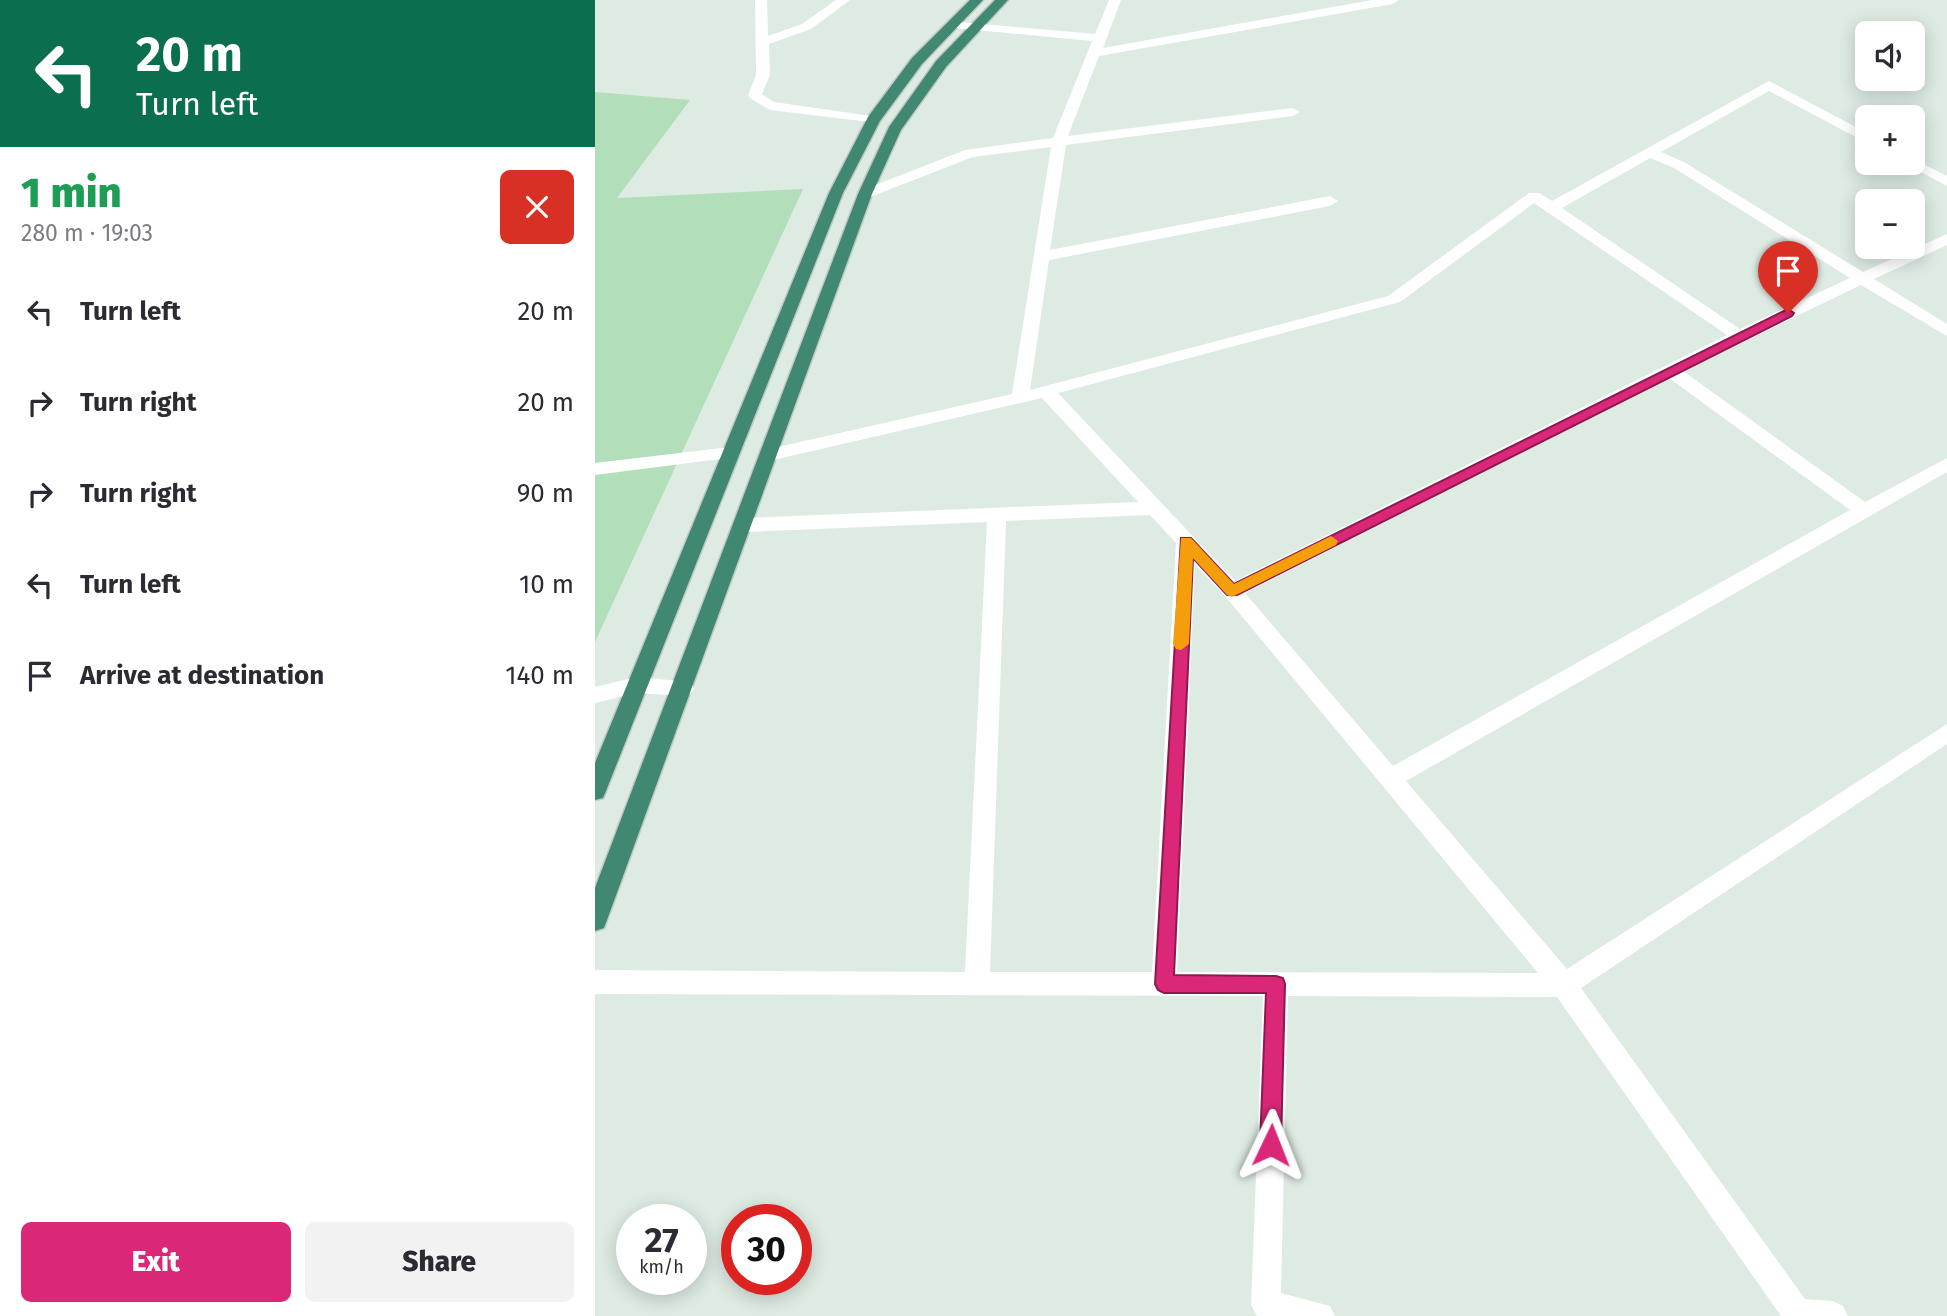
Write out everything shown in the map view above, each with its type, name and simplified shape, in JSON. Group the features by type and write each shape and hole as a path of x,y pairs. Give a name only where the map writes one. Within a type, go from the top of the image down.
{"highway":[{"path":"595,791 836,193 873,120 917,61 977,0"},
{"path":"595,920 865,194 894,130 941,64 1002,0"}],"street":[{"path":"761,0 763,75 755,95 770,106 873,120"},
{"path":"763,42 804,31 823,19 844,0"},
{"path":"1020,398 1059,142 1115,0"},
{"path":"954,23 1097,45 1393,0"},
{"path":"1551,208 1769,85 1855,132"},
{"path":"865,194 970,153 1293,112"},
{"path":"1651,153 1679,165 1947,331"},
{"path":"1925,171 1947,183"},
{"path":"769,456 1020,398 1394,299 1534,197 1739,336"},
{"path":"1041,257 1329,201"},
{"path":"1232,591 1739,336 1947,239"},
{"path":"1670,370 1864,511"},
{"path":"1047,391 1232,591 1564,985 1799,1315 1833,1316"},
{"path":"595,469 730,453"},
{"path":"1390,779 1947,464"},
{"path":"743,525 1154,508"},
{"path":"977,983 997,514"},
{"path":"1164,984 1186,542"},
{"path":"595,695 636,685 683,688"},
{"path":"595,982 1564,985 1947,733"},
{"path":"1276,984 1266,1305 1320,1316"}],"green space":[{"path":"595,92 690,100 617,198 803,189 595,642"}],"slow traffic":[{"path":"1181,644 1186,542 1232,591 1331,541"}],"route":[{"path":"1271,1145 1276,984 1164,984 1186,542 1232,591 1788,313"}]}
